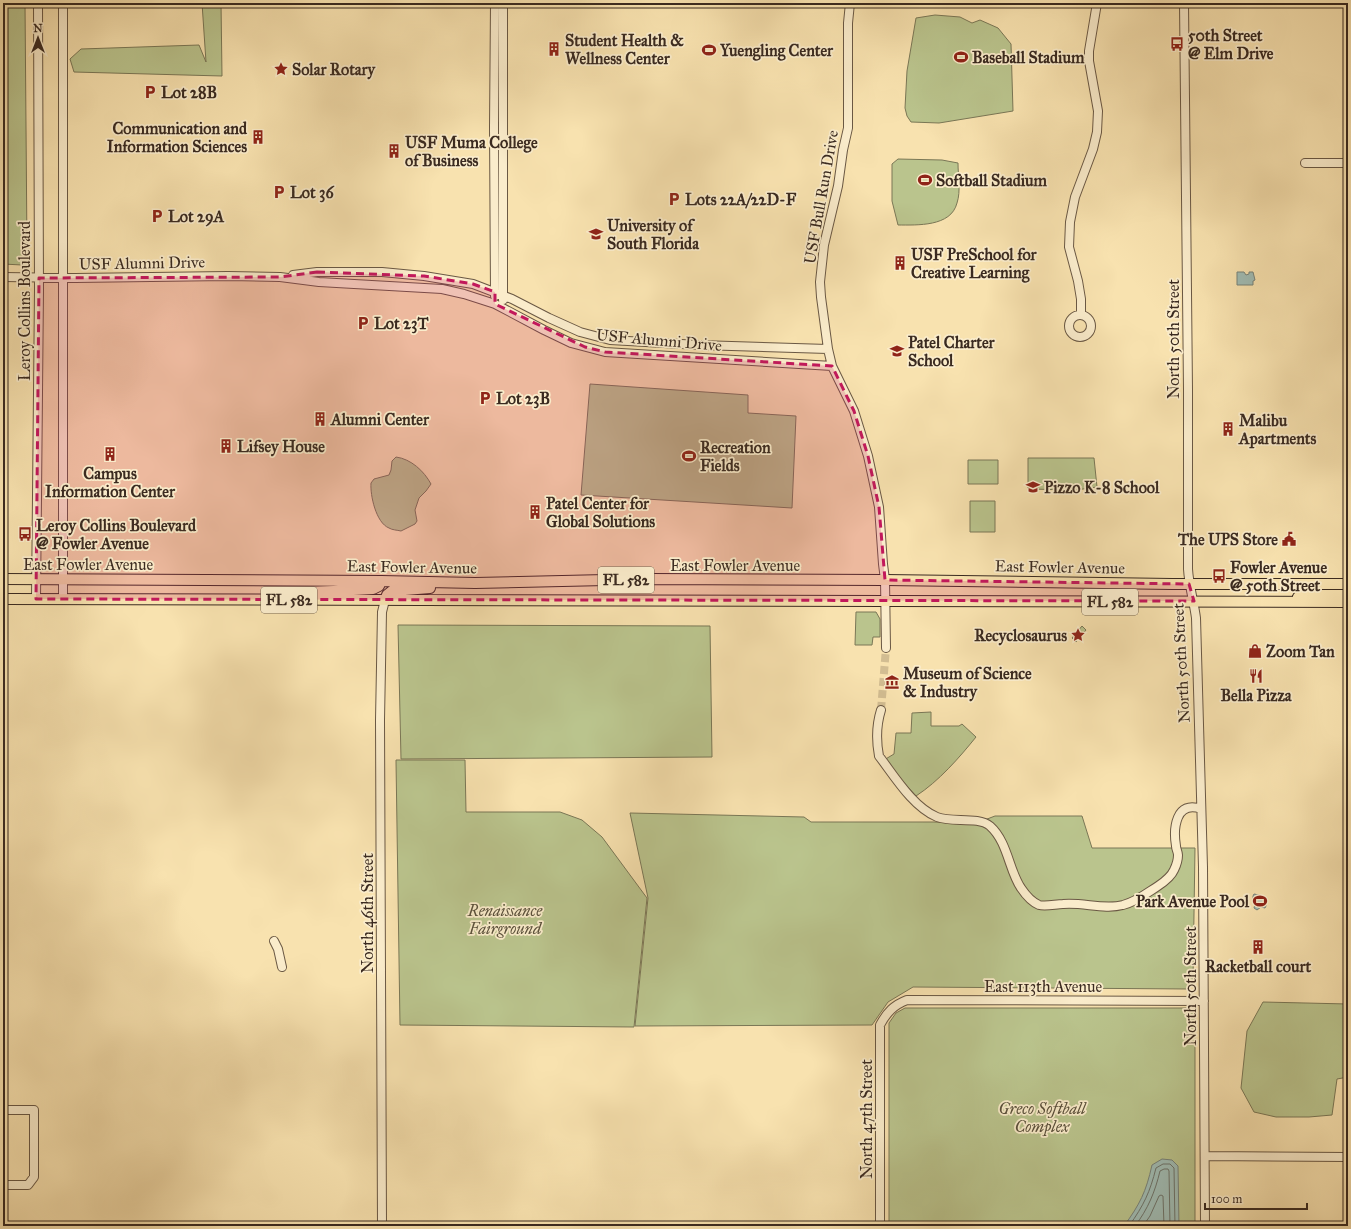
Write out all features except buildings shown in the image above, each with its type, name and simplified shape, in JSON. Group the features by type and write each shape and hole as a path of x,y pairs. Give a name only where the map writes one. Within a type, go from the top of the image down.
{"main road":[{"name":"East Fowler Avenue","path":"3,578 475,583 649,579 1348,584"},
{"path":"274,600 294,593 373,589 379,586 381,581"},
{"path":"385,600 387,595 392,591 401,589 460,586 475,583"},
{"path":"1260,602 1312,595 1348,594"},
{"name":"East Fowler Avenue","path":"3,599 1348,602"}],"street":[{"name":"Leroy Collins Boulevard","path":"36,599 39,278 38,3"},
{"path":"63,3 63,599"},
{"path":"495,3 495,304"},
{"path":"503,3 504,308"},
{"name":"USF Bull Run Drive","path":"850,3 848,23 848,128 842,150 838,186 825,234 820,282 828,350 832,366 854,411 868,456 879,507 885,580 886,648"},
{"path":"1081,315 1081,299 1078,281 1068,247 1070,222 1075,198 1093,149 1097,132 1098,111 1089,61 1089,51 1097,3"},
{"name":"North 50th Street","path":"1184,3 1189,584 1194,601 1196,618 1201,809 1205,1226"},
{"path":"1305,163 1348,163"},
{"name":"USF Alumni Drive","path":"280,277 317,272 382,272 442,278 473,284 495,292 580,332 610,340 828,350"},
{"name":"USF Alumni Drive","path":"3,277 280,277 319,282 442,290 464,294 495,304 571,343 605,352 832,366"},
{"name":"North 46th Street","path":"382,1226 380,720 382,612 385,600"},
{"path":"881,710 877,724 877,748 879,756 914,801 925,811 938,818 981,822 990,826 1005,850 1021,888 1029,898 1039,905 1052,906 1064,904 1084,904 1112,907 1131,903 1166,881 1174,870 1178,855 1175,832 1176,821 1186,807 1201,809"},
{"path":"274,941 278,948 282,967"},
{"name":"East 113th Avenue","path":"886,1014 898,1004 907,1000 1204,1001"},
{"name":"North 47th Street","path":"880,1226 880,1024 886,1014"},
{"path":"3,1110 34,1110 34,1178 28,1185 3,1185"},
{"path":"1205,1156 1348,1157"}],"highlighted area":[{"path":"317,272 424,276 473,284 495,292 495,304 585,347 605,352 832,366 854,411 868,456 879,507 885,580 1189,584 1194,601 36,599 39,278 280,277"}],"green space":[{"path":"3,3 25,3 27,251 22,257 22,265 3,264"},
{"path":"202,3 221,3 222,76 74,72 70,59 81,49 199,45 206,62"},
{"name":"Baseball Stadium","path":"935,15 960,17 972,23 980,20 998,28 1011,44 1013,111 939,123 911,122 907,116 905,108 907,71 916,18"},
{"name":"Softball Stadium","path":"898,159 942,160 958,163 958,198 954,211 948,217 941,221 932,223 898,225 892,201 892,164"},
{"name":"Recreation Fields","path":"590,384 748,395 748,413 796,416 792,508 581,495"},
{"path":"396,457 407,460 416,466 431,484 419,498 415,510 417,521 415,524 401,531 390,529 381,521 377,515 371,488 371,483 374,479 389,475 392,461"},
{"path":"1028,458 1094,458 1097,487 1076,490 1028,489"},
{"path":"968,460 998,460 998,484 968,484"},
{"path":"970,501 995,501 995,532 970,532"},
{"path":"856,612 876,612 880,619 880,637 873,637 872,645 855,645"},
{"path":"398,625 710,626 712,757 401,759"},
{"path":"1082,626 1086,630 1076,642 1072,638"},
{"path":"931,712 931,726 959,726 962,724 976,737 941,776 916,796 884,760 894,754 896,733 911,733 912,713"},
{"name":"Renaissance Fairground","path":"396,760 465,760 466,812 560,812 582,820 602,837 647,898 634,1027 400,1025"},
{"path":"630,813 804,817 811,822 934,822 974,824 995,816 1082,816 1092,848 1195,848 1193,979 1189,989 913,987 888,1002 872,1025 635,1026 648,898"},
{"path":"1263,1002 1348,1004 1348,1077 1337,1079 1332,1115 1276,1117 1254,1112 1241,1088 1247,1031"},
{"name":"Greco Softball Complex","path":"905,1008 1195,1008 1195,1226 889,1226 889,1023 896,1013"}],"water":[{"path":"1237,272 1244,272 1246,275 1249,274 1249,272 1253,272 1255,280 1253,281 1253,285 1237,285"},
{"name":"Park Avenue Pool","path":"1254,894 1264,896 1265,898 1263,900 1266,904 1265,908 1261,907 1257,910 1254,908 1257,901 1253,900"},
{"path":"1162,1159 1172,1160 1178,1166 1179,1226 1124,1226 1142,1197 1152,1165"}],"tunnel":[{"path":"881,710 886,648"}],"place":[{"name":"50th Street @ Elm Drive","path":"1177,44"},
{"name":"Student Health & Wellness Center","path":"554,49"},
{"name":"Yuengling Center","path":"709,50"},
{"name":"Baseball Stadium","path":"961,57"},
{"name":"Solar Rotary","path":"281,69"},
{"name":"Lot 28B","path":"150,92"},
{"name":"Communication and Information Sciences","path":"258,137"},
{"name":"USF Muma College of Business","path":"394,151"},
{"name":"Softball Stadium","path":"925,180"},
{"name":"Lot 36","path":"279,192"},
{"name":"Lots 22A/22D-F","path":"674,199"},
{"name":"Lot 29A","path":"157,216"},
{"name":"University of South Florida","path":"596,234"},
{"name":"USF PreSchool for Creative Learning","path":"900,263"},
{"name":"Lot 23T","path":"363,323"},
{"name":"Patel Charter School","path":"897,351"},
{"name":"Lot 23B","path":"485,398"},
{"name":"Alumni Center","path":"320,419"},
{"name":"Malibu Apartments","path":"1228,429"},
{"name":"Lifsey House","path":"226,446"},
{"name":"Campus Information Center","path":"110,454"},
{"name":"Recreation Fields","path":"689,456"},
{"name":"Pizzo K-8 School","path":"1033,487"},
{"name":"Patel Center for Global Solutions","path":"535,512"},
{"name":"Leroy Collins Boulevard @ Fowler Avenue","path":"25,534"},
{"name":"The UPS Store","path":"1289,539"},
{"name":"Fowler Avenue @ 50th Street","path":"1219,576"},
{"name":"Recyclosaurus","path":"1078,635"},
{"name":"Zoom Tan","path":"1255,651"},
{"name":"Bella Pizza","path":"1256,676"},
{"name":"Museum of Science & Industry","path":"892,682"},
{"name":"Park Avenue Pool","path":"1260,901"},
{"name":"Racketball court","path":"1258,947"}]}
